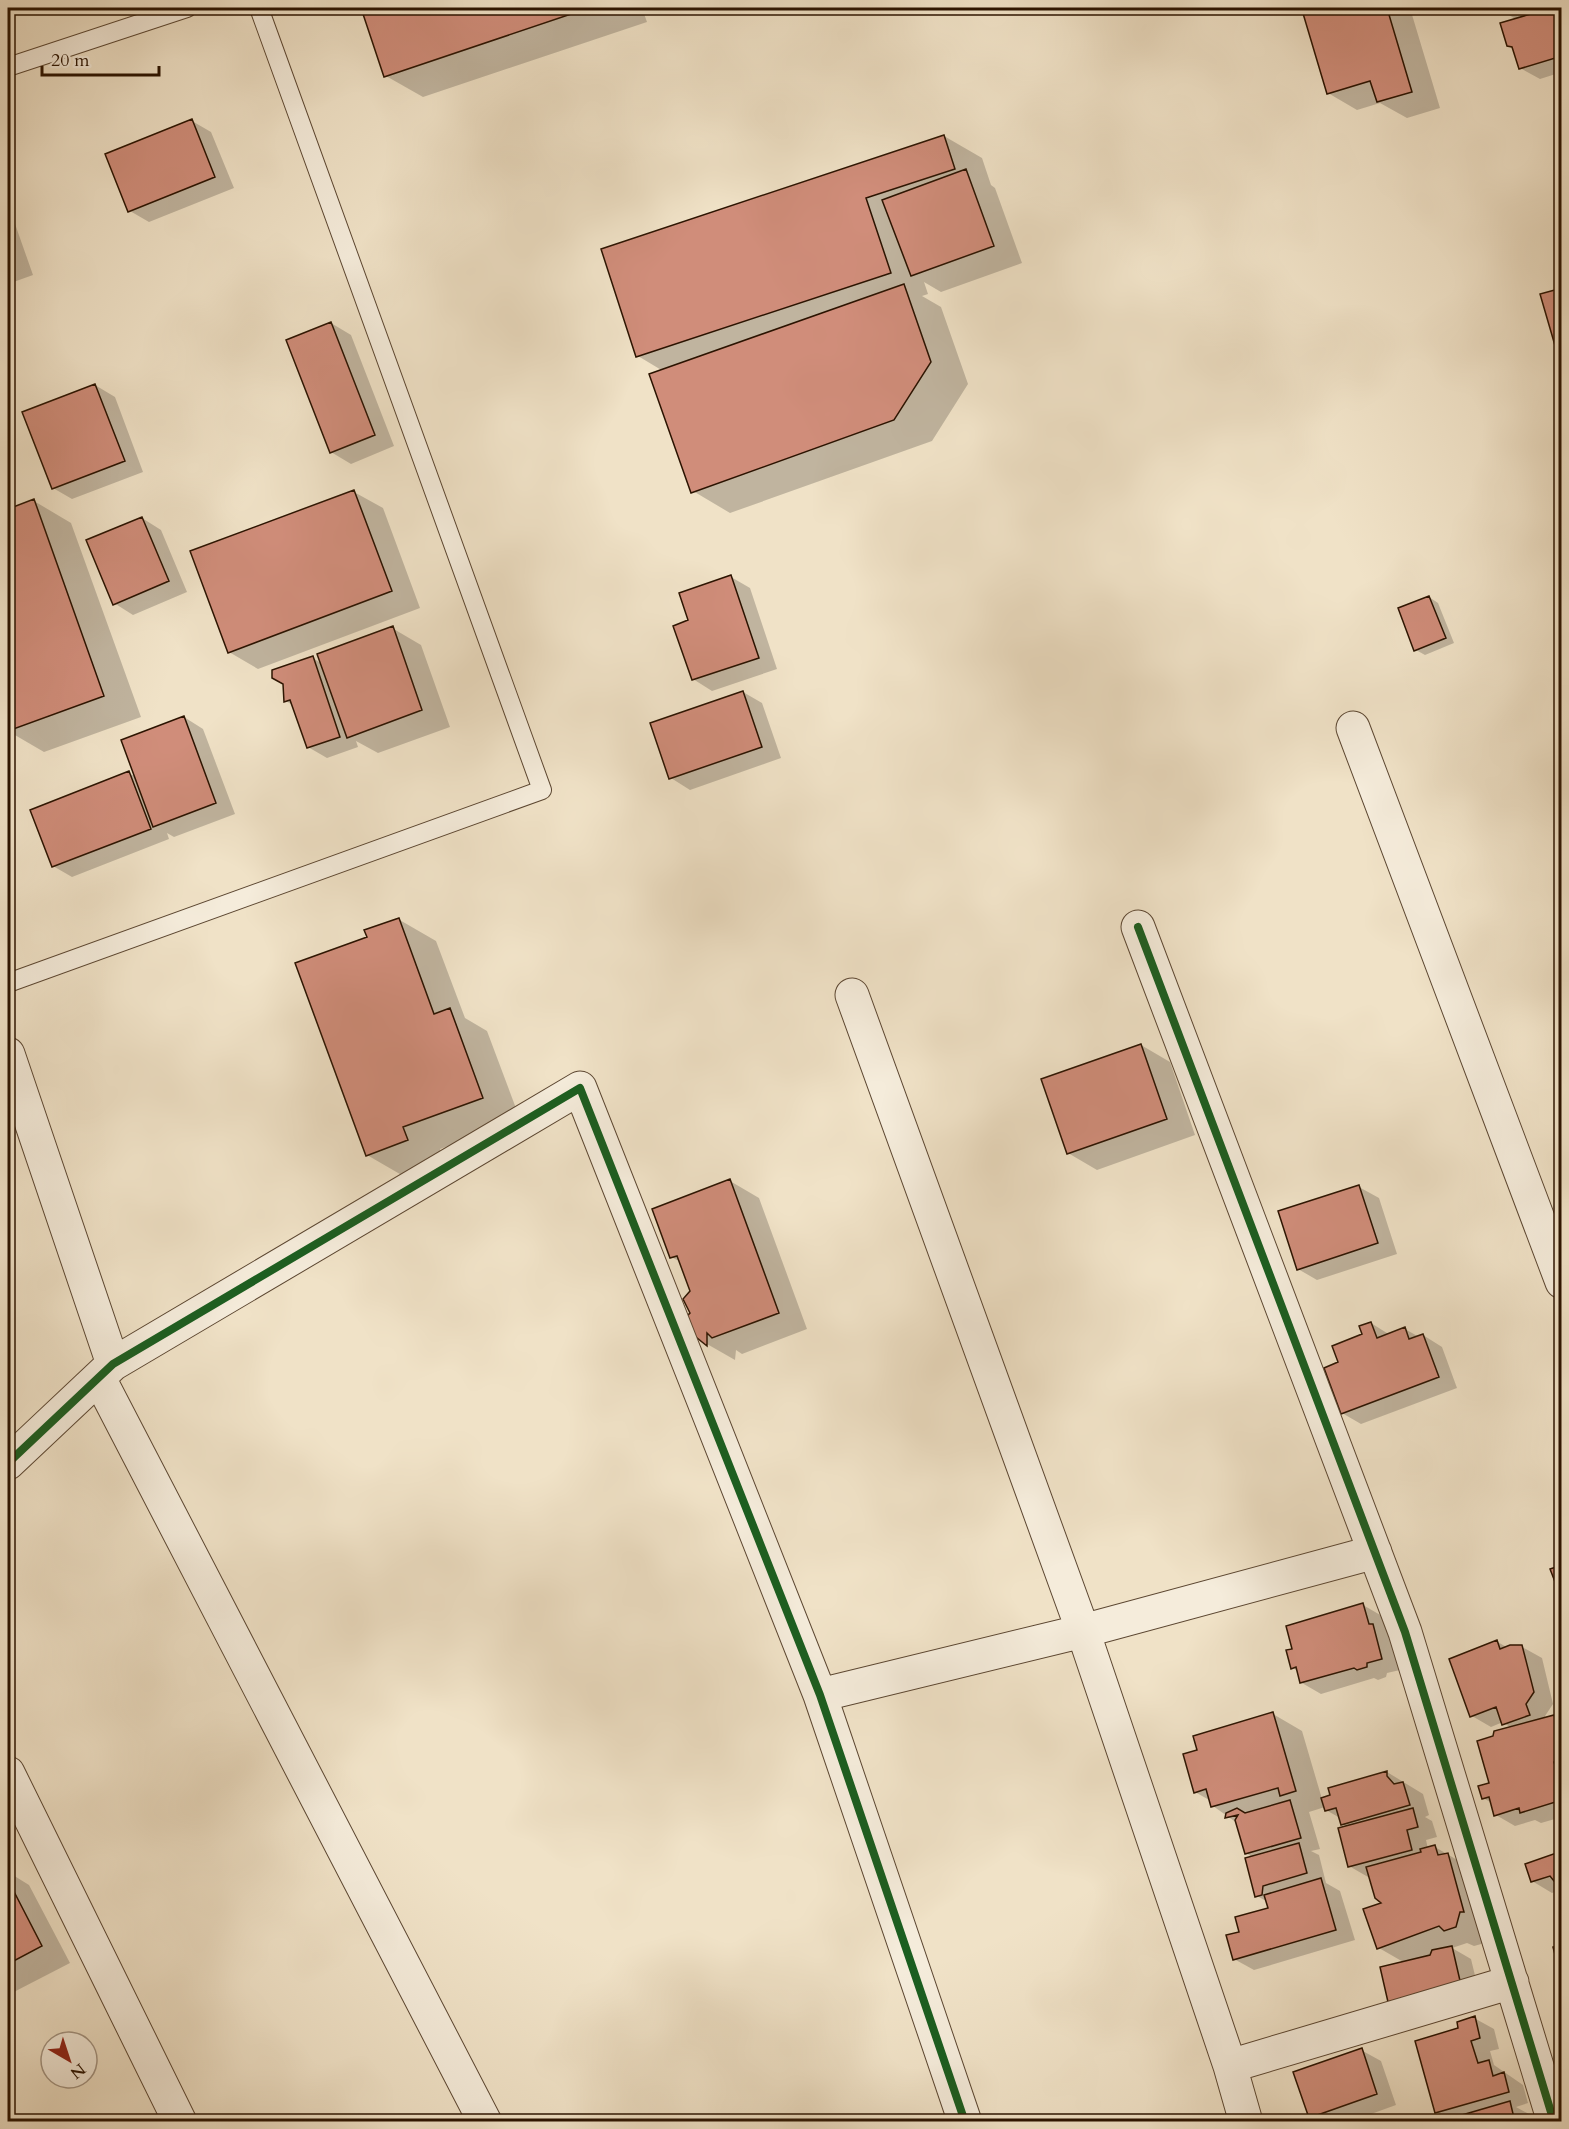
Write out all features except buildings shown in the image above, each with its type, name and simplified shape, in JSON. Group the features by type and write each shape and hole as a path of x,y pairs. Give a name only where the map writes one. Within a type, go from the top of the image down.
{"street":[{"path":"1353,728 1562,1282"},
{"path":"1138,927 1405,1632 1554,2121"},
{"path":"852,995 1083,1631 1230,2066 1246,2121"},
{"path":"8,1054 106,1371 485,2121"},
{"path":"8,1464 106,1371 580,1088 820,1695 965,2121"},
{"path":"820,1695 1083,1631 1375,1552"},
{"path":"8,1773 180,2121"},
{"path":"1230,2066 1512,1982"}],"lane":[{"path":"8,67 187,8"},
{"path":"8,983 542,790 259,8"}],"cycle path":[{"path":"1138,927 1405,1632 1554,2122"},
{"path":"8,1463 113,1364 580,1088 820,1695 965,2122"}]}
